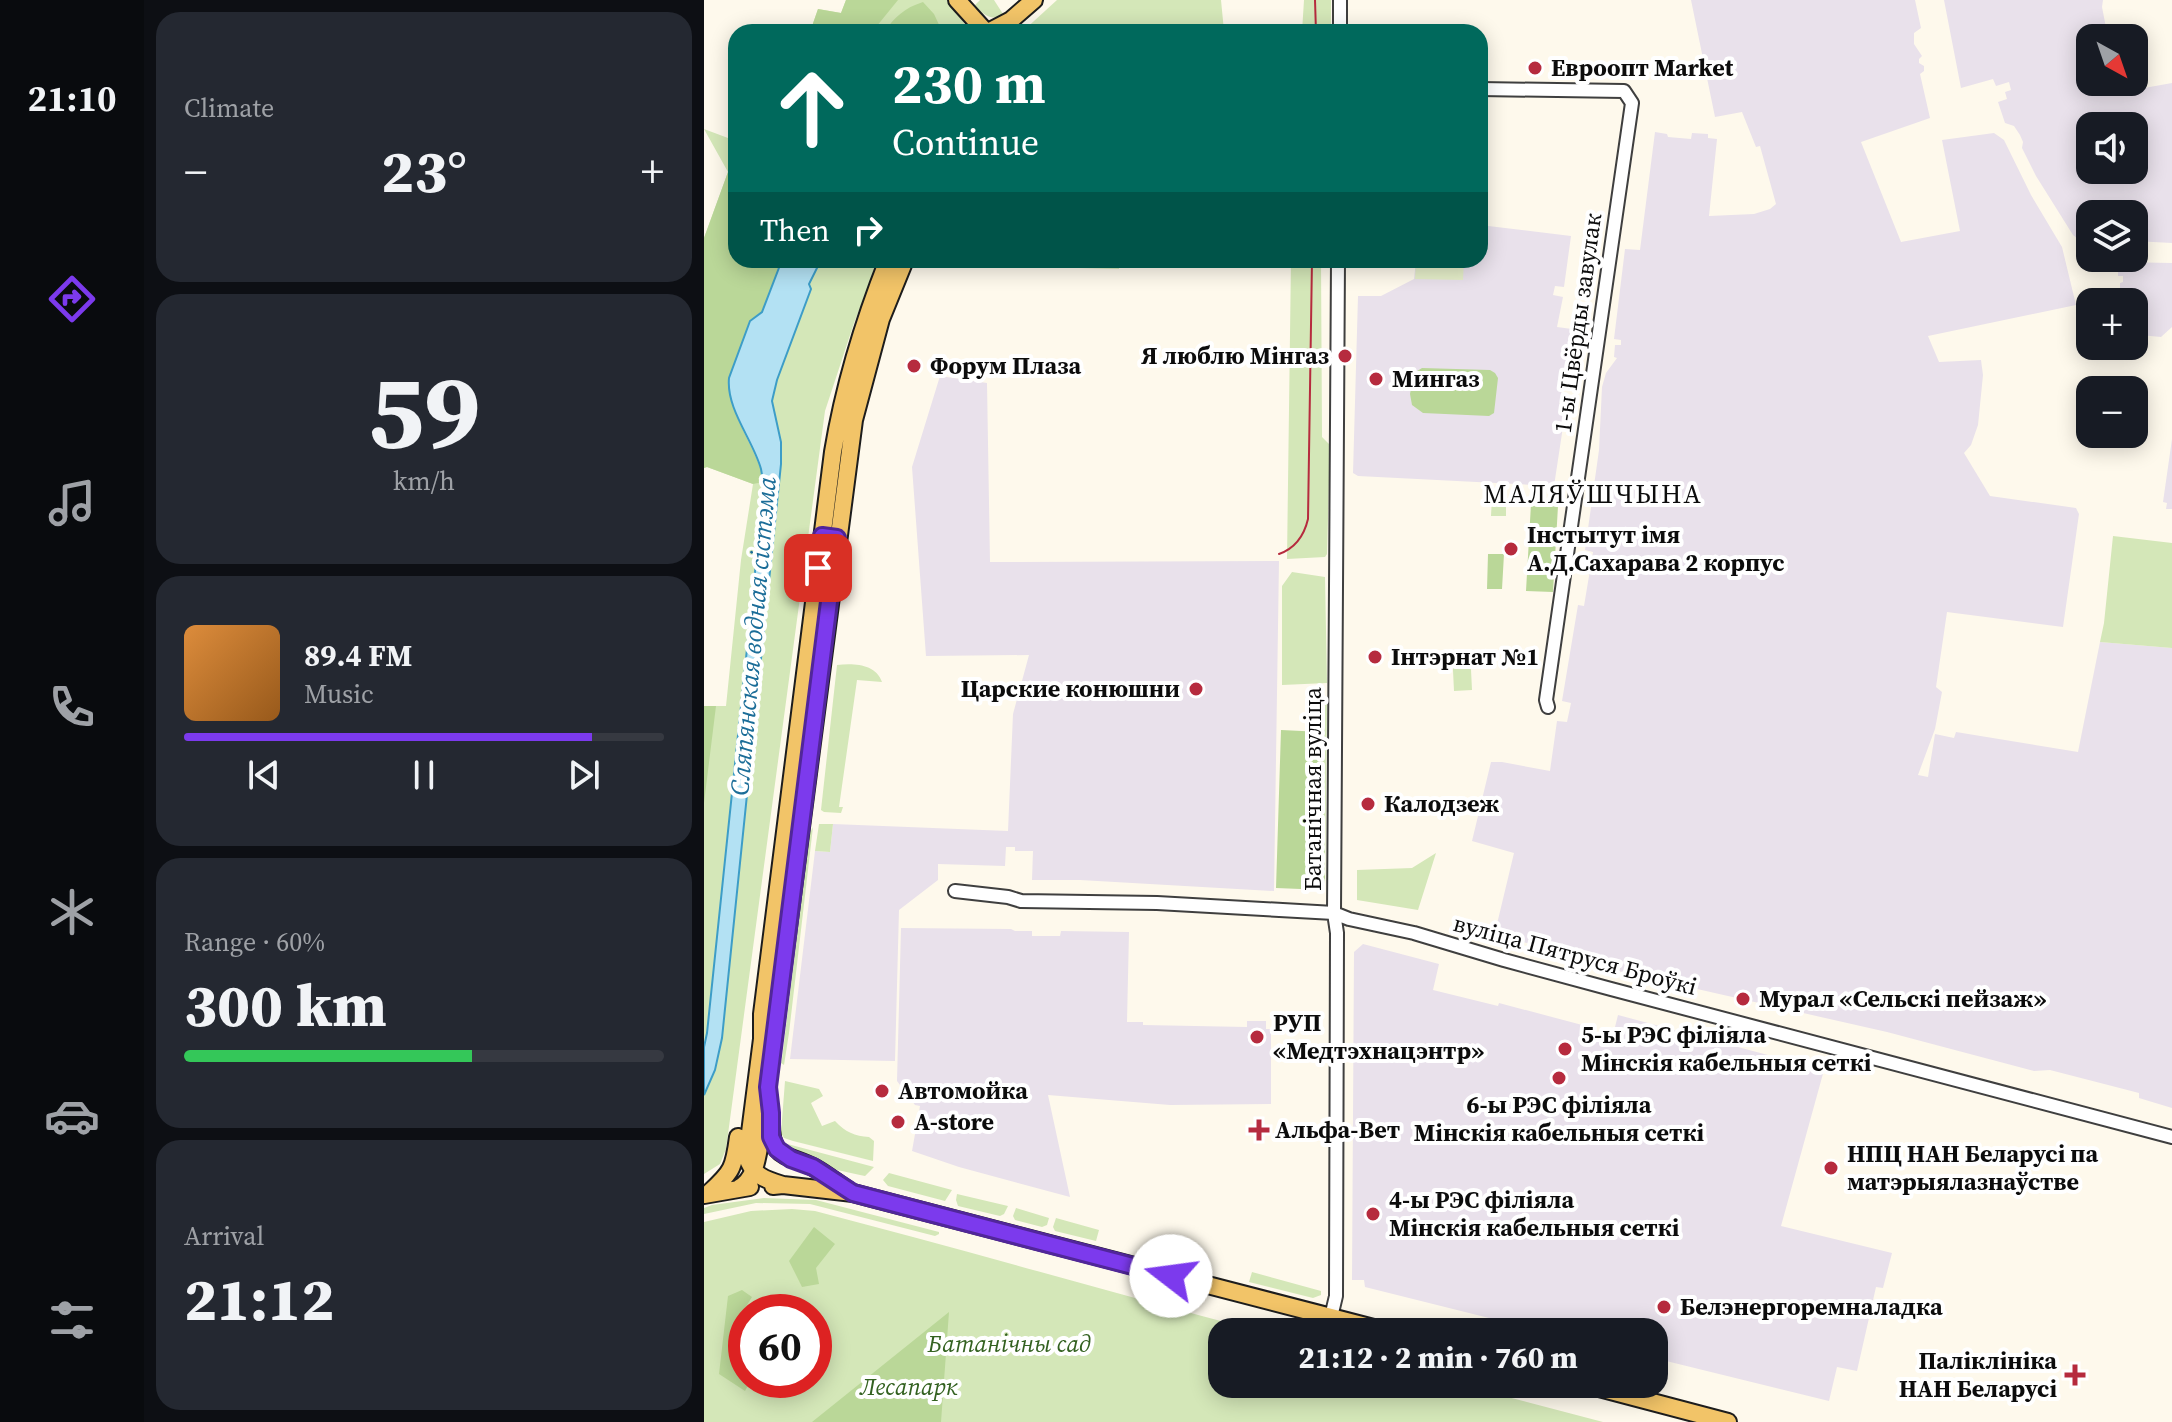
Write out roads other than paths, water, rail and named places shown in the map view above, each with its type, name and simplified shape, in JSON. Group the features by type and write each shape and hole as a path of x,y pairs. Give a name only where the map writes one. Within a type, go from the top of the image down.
{"main road":[{"path":"957,0 980,24"},
{"path":"1007,24 1034,0"},
{"path":"739,1188 746,1184 753,1171 768,1087 830,537 841,403 867,313 885,268"},
{"path":"706,1194 729,1173 735,1163 748,1063 762,1014 830,537 854,420 881,319 902,268"},
{"path":"762,1014 762,1039 747,1156 753,1171 762,1178 783,1185"},
{"path":"768,1087 771,1137 777,1149 791,1159 813,1167 853,1193"},
{"path":"706,1194 783,1185 853,1193 1335,1318"},
{"path":"1637,1398 1728,1422"}],"street":[{"path":"1340,0 1340,24"},
{"name":"1-ы Цвёрды завулак","path":"1488,89 1624,91 1632,103 1546,700 1548,707"},
{"name":"Батанічная вуліца","path":"1331,1317 1336,1296 1337,933 1334,913 1338,268"},
{"name":"вуліца Пятруся Броўкі","path":"955,891 1021,901 1157,903 1334,913 2172,1137"}],"water":[{"name":"Сляпянская водная сістэма","path":"779,268 817,268 809,284 811,289 772,401 781,442 781,464 722,1038 715,1070 704,1095 704,1047 763,495 761,469 736,413 729,378 750,321 762,312"}],"tram line":[{"path":"1315,0 1316,24"},
{"path":"1279,554 1298,541 1308,519 1312,268"}],"place":[{"name":"Евроопт Market","path":"1535,68"},
{"name":"Я люблю Мінгаз","path":"1345,356"},
{"name":"Форум Плаза","path":"914,366"},
{"name":"Мингаз","path":"1376,379"},
{"name":"Інстытут імя А.Д.Сахарава 2 корпус","path":"1511,549"},
{"name":"Інтэрнат №1","path":"1375,657"},
{"name":"Царские конюшни","path":"1196,689"},
{"name":"Калодзеж","path":"1368,804"},
{"name":"Мурал «Сельскі пейзаж»","path":"1743,999"},
{"name":"РУП «Медтэхнацэнтр»","path":"1257,1037"},
{"name":"5-ы РЭС філіяла Мінскія кабельныя сеткі","path":"1565,1049"},
{"name":"6-ы РЭС філіяла Мінскія кабельныя сеткі","path":"1559,1078"},
{"name":"Автомойка","path":"882,1091"},
{"name":"А-store","path":"898,1122"},
{"name":"Альфа-Вет","path":"1259,1130"},
{"name":"НПЦ НАН Беларусі па матэрыялазнаўстве","path":"1831,1168"},
{"name":"4-ы РЭС філіяла Мінскія кабельныя сеткі","path":"1373,1214"},
{"name":"Белэнергоремналадка","path":"1664,1307"},
{"name":"Паліклініка НАН Беларусі","path":"2075,1375"}],"district":[{"name":"МАЛЯЎШЧЫНА","path":"1593,494"}],"park label":[{"name":"Батанічны сад","path":"1009,1344"},
{"name":"Лесапарк","path":"909,1387"}]}
